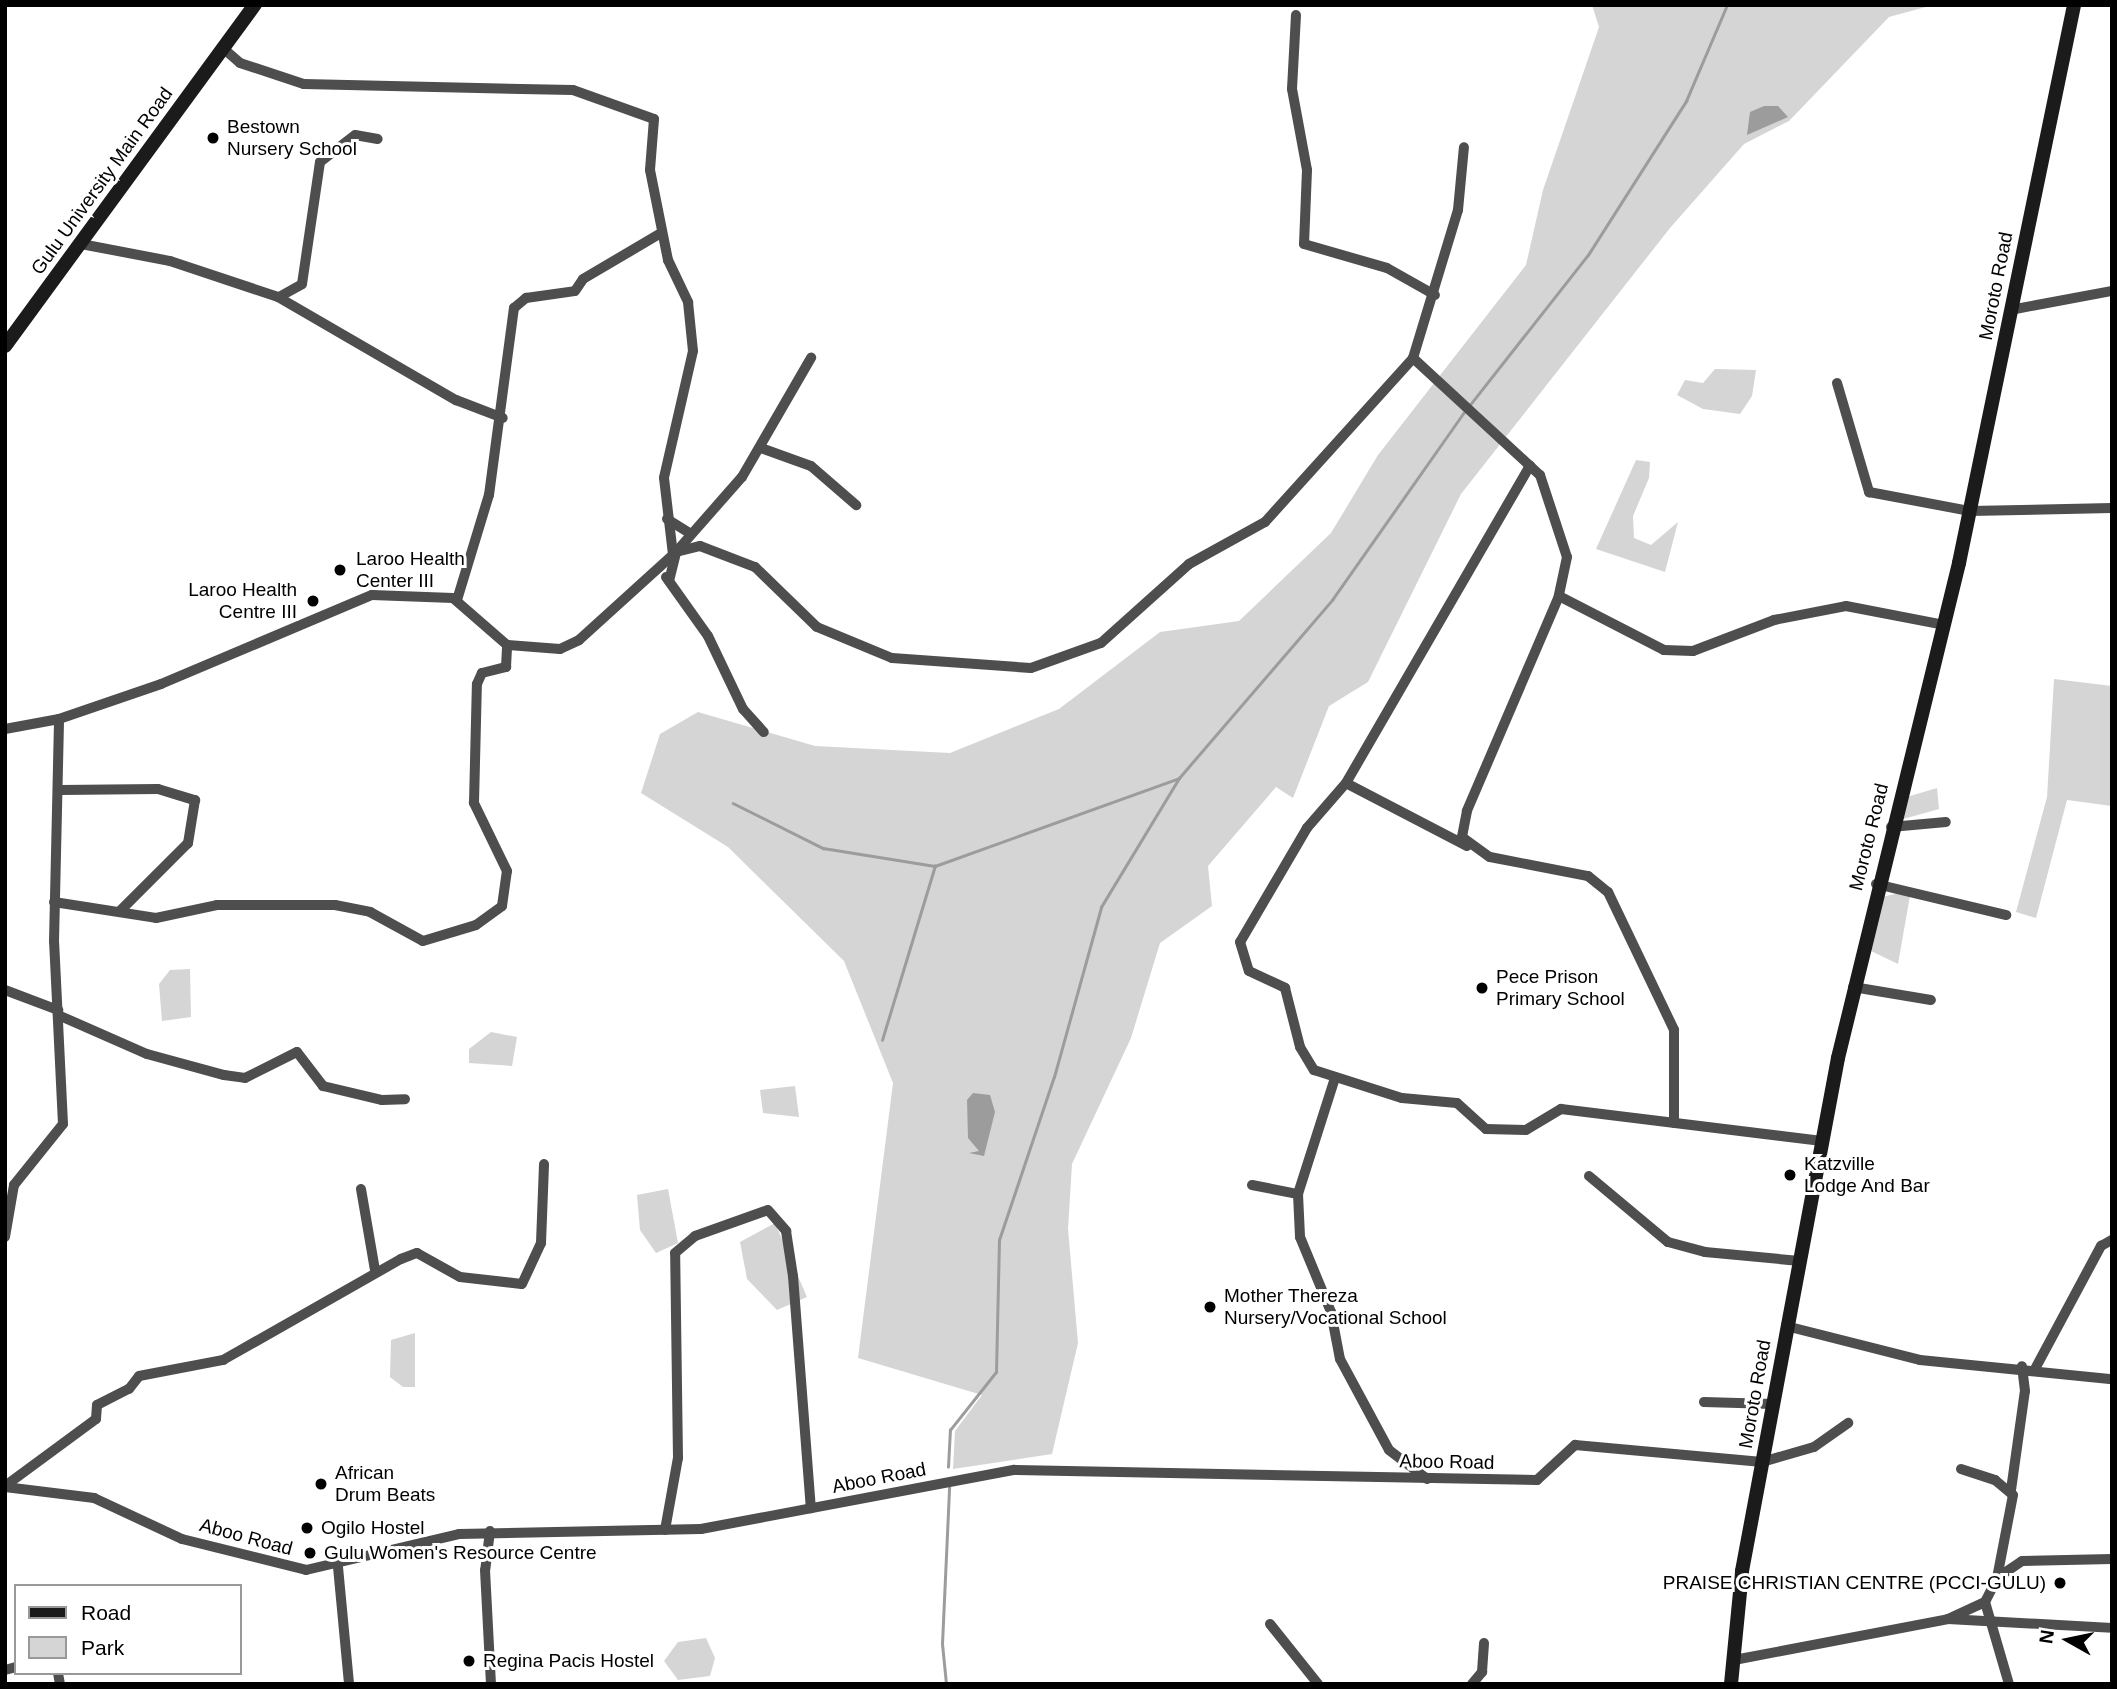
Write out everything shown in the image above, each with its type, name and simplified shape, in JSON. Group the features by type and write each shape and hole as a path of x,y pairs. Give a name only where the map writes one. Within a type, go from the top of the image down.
{"main road":[{"name":"Gulu University Main Road","path":"5,346 256,5"},
{"name":"Moroto Road","path":"1731,1684 1762,1462 1853,987 1890,827 1945,625 2074,5"}],"street":[{"path":"1296,15 1292,89 1307,170 1304,244 1387,268 1435,295"},
{"path":"224,49 240,63 304,84 573,90 653,118 650,170 662,233 688,302 693,351 664,478 667,519 674,554 669,581"},
{"path":"278,297 302,285 320,162 355,135 378,139"},
{"path":"674,554 714,548 743,561 772,580 817,627 892,658 1031,668 1110,638 1189,564 1265,522 1413,358 1435,295 1458,210 1464,147"},
{"path":"457,600 489,495 503,418 517,304 575,290 583,279 662,233"},
{"path":"81,244 170,261 278,297 456,400 503,418"},
{"path":"2011,310 2112,291"},
{"path":"5,729 59,719 209,666 351,601 403,592 457,600 507,645 547,650 571,645 661,569 674,554 761,448 811,358"},
{"path":"1413,358 1530,464 1545,485 1567,557 1559,596 1467,811 1466,846"},
{"path":"1837,383 1864,488 1970,511 2112,508"},
{"path":"761,448 811,466 856,505"},
{"path":"1530,464 1346,783 1307,828 1240,942 1249,971 1285,988 1307,1061 1334,1081 1430,1104 1457,1104 1486,1129 1526,1130 1561,1109 1822,1141"},
{"path":"667,519 689,533"},
{"path":"661,569 708,636 743,709 764,732"},
{"path":"1559,596 1678,652 1774,620 1846,606 1945,625"},
{"path":"54,902 156,918 217,905 335,905 370,912 424,941 498,910 507,865 474,803 477,684 482,673 506,667 507,645"},
{"path":"5,1237 14,1185 61,1131 54,902 60,790 59,719"},
{"path":"1346,783 1466,846 1510,864 1588,876 1608,892 1674,1030 1674,1123"},
{"path":"60,790 158,789 195,800 188,844 120,911"},
{"path":"1890,827 1946,822"},
{"path":"1876,884 2006,915"},
{"path":"1853,987 1931,1000"},
{"path":"5,990 147,1054 224,1075 245,1078 297,1052 323,1086 382,1100 405,1099"},
{"path":"1334,1081 1298,1194 1300,1237 1331,1312 1340,1359 1389,1450 1427,1479"},
{"path":"5,1487 96,1419 97,1405 129,1390 139,1376 223,1360 375,1270 417,1253 460,1277 522,1284 541,1243 544,1164"},
{"path":"1589,1176 1668,1242 1705,1252 1800,1261"},
{"path":"1252,1185 1298,1194"},
{"path":"361,1189 375,1270"},
{"path":"665,1531 678,1458 675,1253 695,1236 768,1210 786,1231 793,1276 811,1508"},
{"path":"2035,1369 2101,1246 2112,1240"},
{"path":"1786,1326 1920,1360 2022,1366 2112,1378"},
{"path":"2009,1684 1987,1620 1985,1602 1997,1577 2014,1511 2011,1490 2025,1391 2022,1366"},
{"path":"1704,1402 1773,1404"},
{"path":"1762,1462 1814,1447 1848,1423"},
{"name":"Aboo Road","path":"5,1487 94,1498 182,1539 269,1565 338,1567 490,1531 665,1531 1040,1468 1537,1480 1564,1451 1582,1445 1762,1462"},
{"path":"1961,1469 2011,1490"},
{"path":"490,1531 485,1584 491,1684"},
{"path":"1997,1577 2031,1559 2112,1559"},
{"path":"338,1567 349,1684"},
{"path":"1948,1619 1985,1602"},
{"path":"1734,1660 1948,1619 2112,1628"},
{"path":"1270,1623 1318,1684"},
{"path":"1472,1684 1482,1672 1484,1643"}],"green space":[{"path":"1592,5 1933,5 1889,17 1789,121 1744,144 1670,228 1461,494 1368,682 1329,706 1293,798 1276,787 1208,866 1212,906 1160,943 1131,1038 1072,1164 1068,1229 1078,1343 1052,1454 953,1469 955,1431 982,1395 858,1358 893,1083 844,961 728,847 641,793 660,734 698,712 815,746 950,753 1059,709 1160,632 1239,621 1331,533 1378,455 1526,265 1543,190 1599,27"},
{"path":"1715,369 1756,370 1752,396 1740,414 1703,409 1677,395 1685,380 1703,383"},
{"path":"1636,460 1650,462 1649,478 1633,516 1634,538 1651,545 1678,522 1665,572 1596,549"},
{"path":"2054,679 2112,686 2112,806 2067,800 2036,918 2016,912 2047,797"},
{"path":"1937,788 1939,809 1896,821 1900,799"},
{"path":"1911,890 1898,964 1869,950 1878,898"},
{"path":"190,969 191,1017 162,1021 159,984 170,970"},
{"path":"491,1032 517,1037 512,1066 469,1063 469,1049"},
{"path":"795,1086 799,1117 763,1113 760,1090"},
{"path":"668,1189 678,1243 656,1253 640,1230 637,1195"},
{"path":"775,1223 807,1297 777,1310 747,1279 740,1242"},
{"path":"415,1333 415,1387 403,1387 390,1377 391,1340"},
{"path":"706,1638 715,1658 710,1676 678,1680 664,1661 678,1642"}],"shaded area":[{"path":"1764,106 1778,106 1788,117 1747,135 1750,112"},
{"path":"973,1093 990,1095 995,1112 984,1156 969,1153 979,1151 968,1138 967,1100"}],"waterway":[{"path":"1469,406 1588,255 1686,101 1727,5"},
{"path":"948,1467 950,1430 996,1372 999,1240 1054,1077 1101,907 1179,778 1332,600 1465,411"},
{"path":"882,1040 935,866 1179,778"},
{"path":"733,803 823,848 935,866"},
{"path":"946,1684 942,1644 949,1487"}],"place":[{"name":"Bestown Nursery School","path":"213,138"},
{"name":"Laroo Health Center III","path":"340,570"},
{"name":"Laroo Health Centre III","path":"313,601"},
{"name":"Pece Prison Primary School","path":"1482,988"},
{"name":"Katzville Lodge And Bar","path":"1790,1175"},
{"name":"Mother Thereza Nursery/Vocational School","path":"1210,1307"},
{"name":"African Drum Beats","path":"321,1484"},
{"name":"Ogilo Hostel","path":"307,1528"},
{"name":"Gulu Women's Resource Centre","path":"310,1553"},
{"name":"PRAISE CHRISTIAN CENTRE (PCCI-GULU)","path":"2060,1583"},
{"name":"Regina Pacis Hostel","path":"469,1661"}]}
